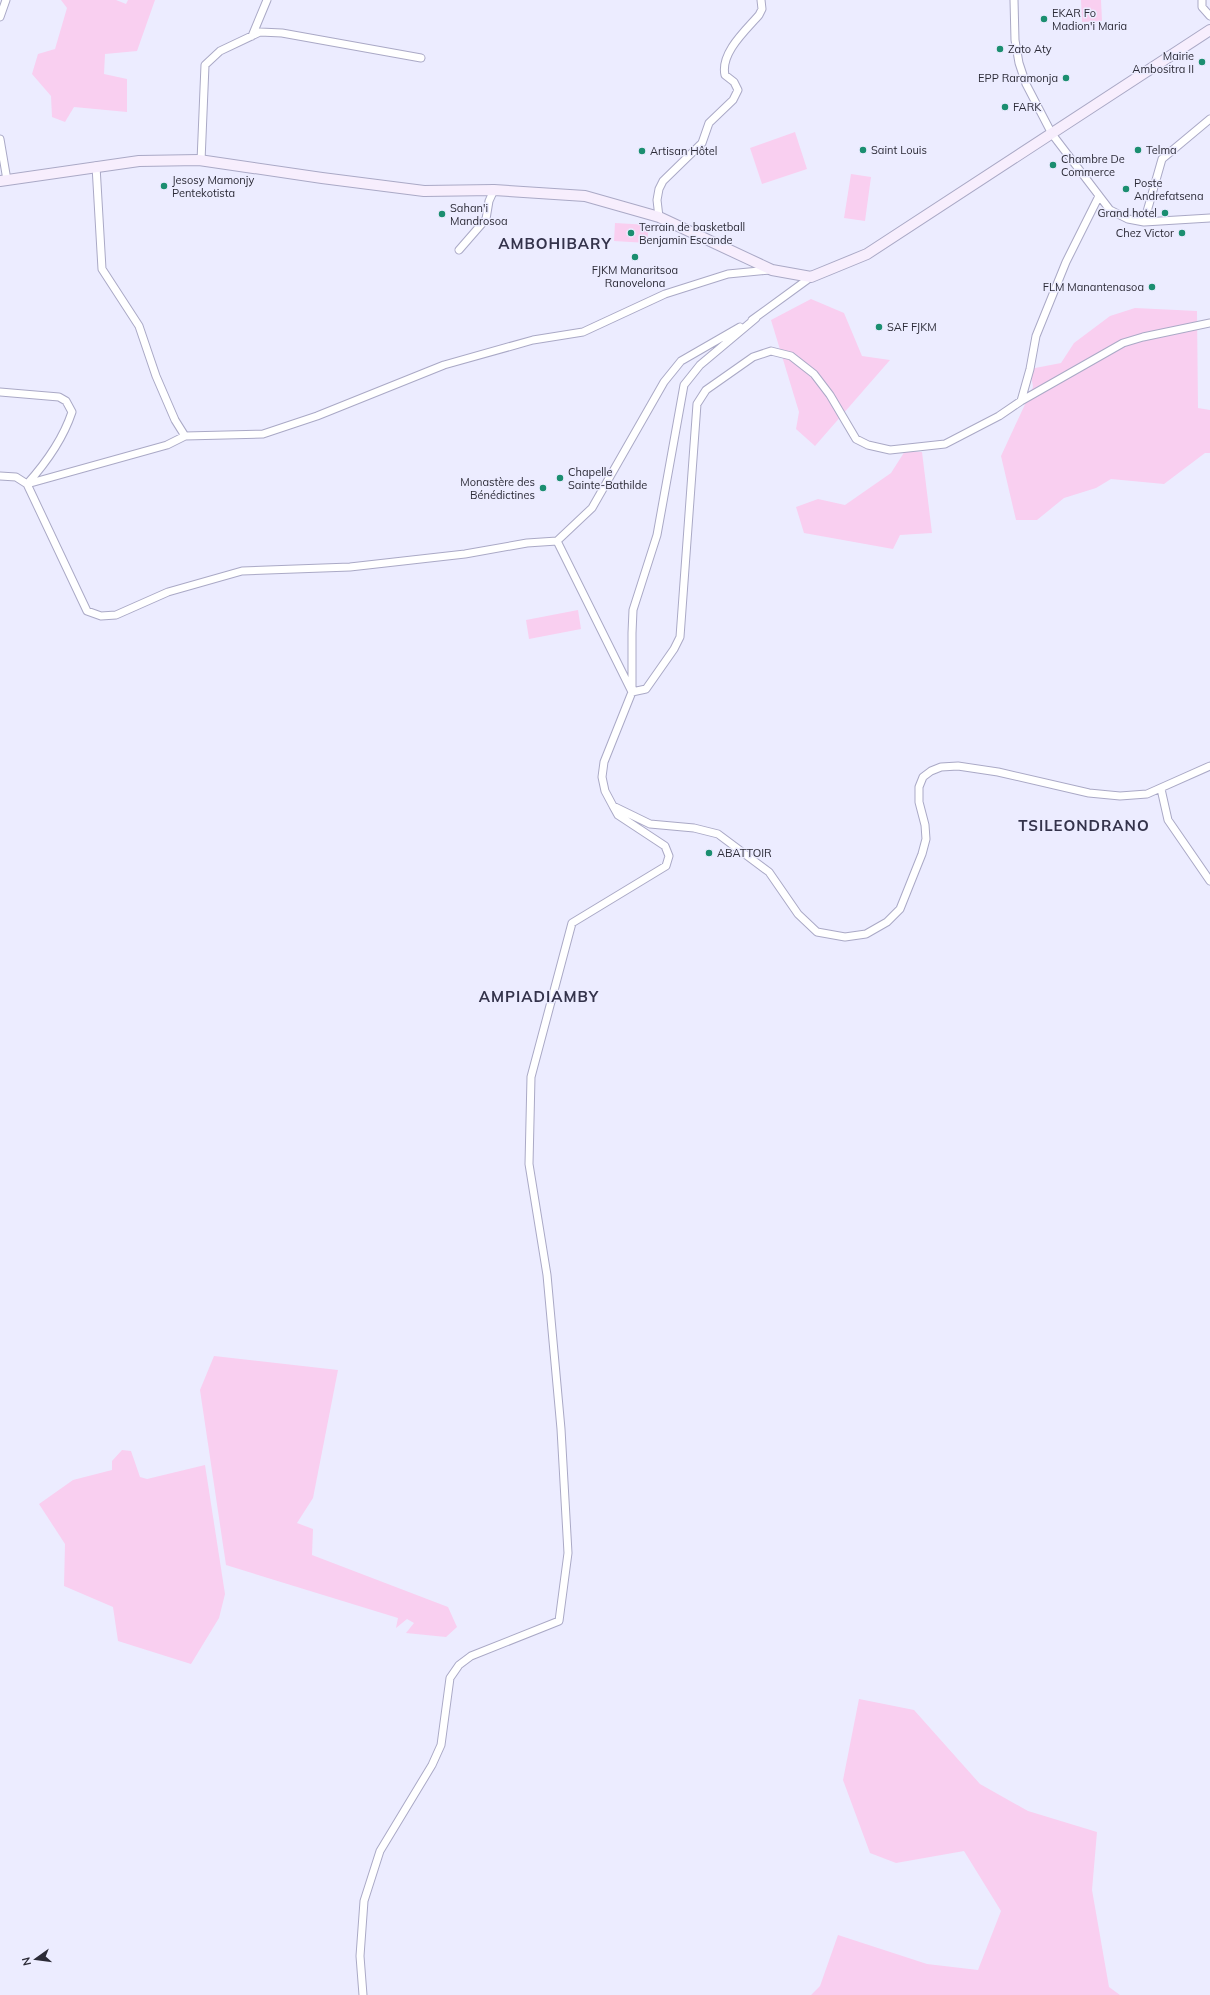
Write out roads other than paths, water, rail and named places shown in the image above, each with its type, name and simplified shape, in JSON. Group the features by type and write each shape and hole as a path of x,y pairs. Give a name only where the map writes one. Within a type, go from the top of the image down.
{"street":[{"path":"0,17 6,0"},
{"path":"252,36 267,0"},
{"path":"659,217 657,200 659,189 663,181 702,143 709,123 733,100 738,90 734,82 725,75 723,68 732,48 759,15 762,9 762,0"},
{"path":"1014,0 1015,40 1019,63 1026,84 1052,134 1110,210 1128,219 1144,222 1210,218"},
{"path":"1202,0 1202,7 1210,16"},
{"path":"363,1995 360,1956 364,1901 380,1851 432,1765 441,1745 450,1678 460,1665 471,1656 559,1621 568,1553 561,1429 547,1275 529,1164 531,1077 572,923 666,866 669,856 665,846 618,815 604,791 602,777 604,762 632,692 633,610 657,535 684,385 700,366 756,318 811,277 868,254 1210,30"},
{"path":"201,161 205,65 220,51 260,32 282,33 421,58"},
{"path":"1144,222 1162,159 1210,119"},
{"path":"0,140 4,181 139,160 201,161 424,191 494,190 585,196 659,217 772,270 811,277"},
{"path":"96,166 102,269 139,326 156,376 175,420 186,436"},
{"path":"459,250 486,219 489,201 494,190"},
{"path":"1021,401 1030,369 1036,336 1066,262 1099,196"},
{"path":"27,484 167,445 186,436 263,434 317,416 444,365 533,340 583,332 665,294 728,274 772,270"},
{"path":"0,476 16,476 27,484 87,611 100,616 116,615 168,592 242,571 350,567 465,554 527,543 557,541 592,508 664,382 681,361 756,318"},
{"path":"632,692 646,689 680,638 693,436 697,404 706,390 753,357 770,351 791,356 818,379 830,395 856,438 868,445 890,450 945,444 999,416 1021,401 1123,344 1143,337 1210,323"},
{"path":"0,392 59,397 66,401 72,412 67,426 45,464 27,484"},
{"path":"557,541 632,692"},
{"path":"613,806 650,824 694,828 718,834 769,872 798,914 817,932 845,937 866,934 887,922 900,909 922,854 926,839 925,825 919,802 919,787 923,778 931,771 941,766 958,766 998,772 1089,793 1120,796 1147,794 1210,766"},
{"path":"1161,789 1168,820 1210,881"}],"place":[{"name":"EKAR Fo Madion'i Maria","path":"1044,19"},
{"name":"Zato Aty","path":"1000,49"},
{"name":"Mairie Ambositra II","path":"1202,62"},
{"name":"EPP Raramonja","path":"1066,78"},
{"name":"FARK","path":"1005,107"},
{"name":"Saint Louis","path":"863,150"},
{"name":"Telma","path":"1138,150"},
{"name":"Artisan Hôtel","path":"642,151"},
{"name":"Chambre De Commerce","path":"1053,165"},
{"name":"Jesosy Mamonjy Pentekotista","path":"164,186"},
{"name":"Poste Andrefatsena","path":"1126,189"},
{"name":"Grand hotel","path":"1165,213"},
{"name":"Sahan'i Mandrosoa","path":"442,214"},
{"name":"Terrain de basketball Benjamin Escande","path":"631,233"},
{"name":"Chez Victor","path":"1182,233"},
{"name":"FJKM Manaritsoa Ranovelona","path":"635,257"},
{"name":"FLM Manantenasoa","path":"1152,287"},
{"name":"SAF FJKM","path":"879,327"},
{"name":"Chapelle Sainte-Bathilde","path":"560,478"},
{"name":"Monastère des Bénédictines","path":"543,488"},
{"name":"ABATTOIR","path":"709,853"}],"district":[{"name":"AMBOHIBARY","path":"555,244"},
{"name":"TSILEONDRANO","path":"1084,826"},
{"name":"AMPIADIAMBY","path":"539,997"}]}
